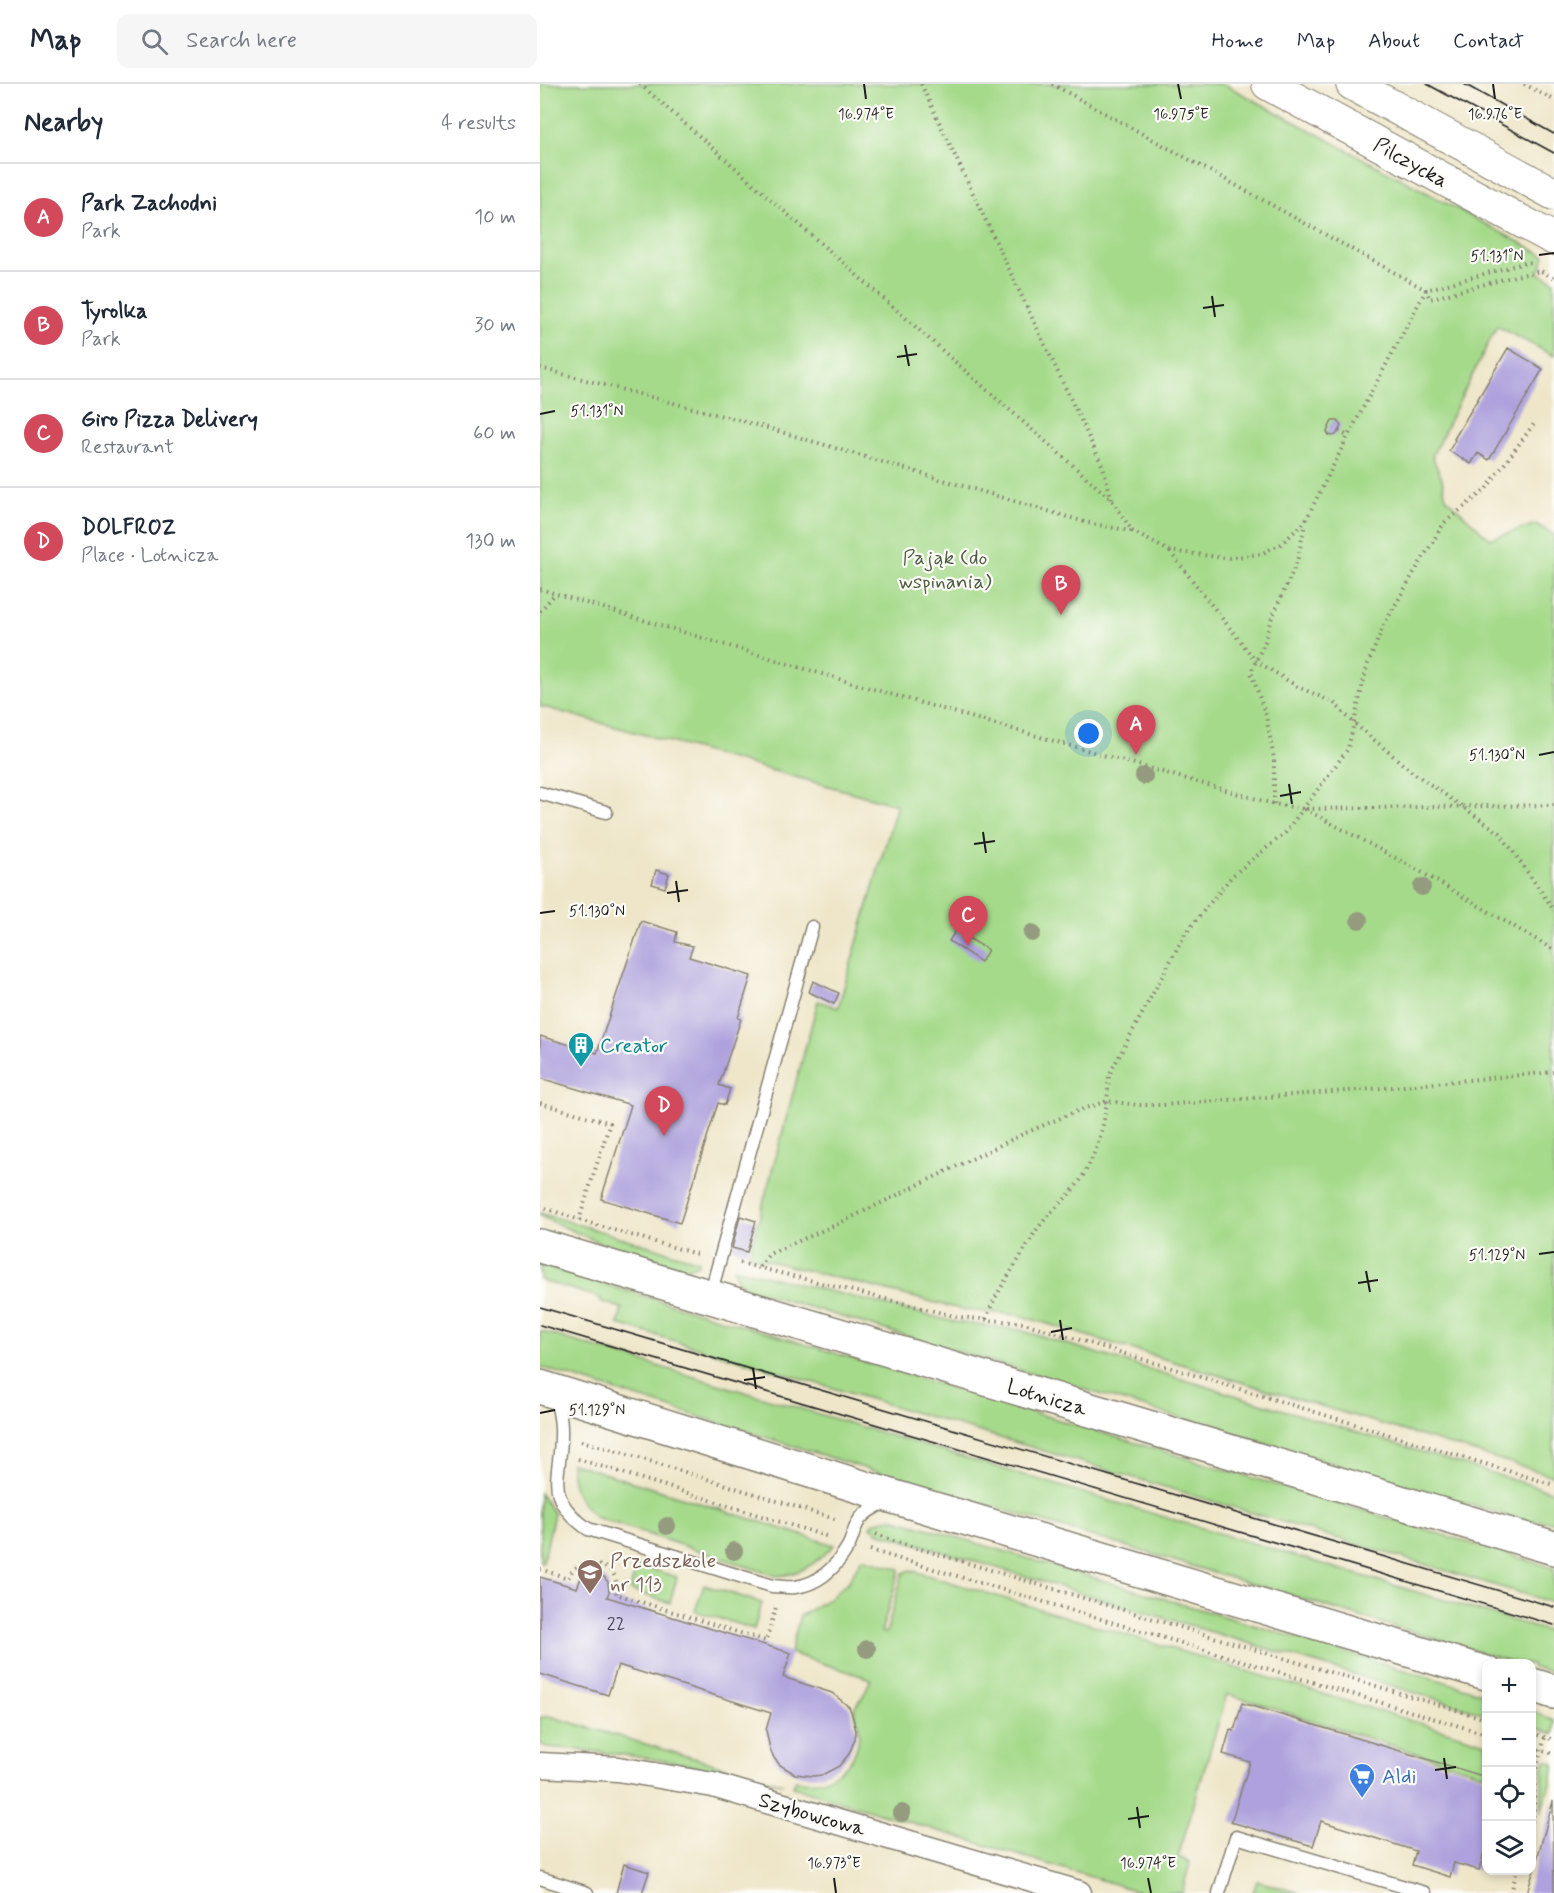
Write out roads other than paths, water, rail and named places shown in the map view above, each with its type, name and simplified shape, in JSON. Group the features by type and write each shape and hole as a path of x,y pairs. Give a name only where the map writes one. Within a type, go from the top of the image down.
{"main road":[{"name":"Lotnicza","path":"540,1246 1554,1548"},
{"path":"547,1389 894,1497 1482,1673"},
{"path":"1536,1686 1554,1692"}],"street":[{"name":"Pilczycka","path":"1268,84 1546,250"},
{"name":"Pilczycka","path":"1352,84 1554,194"},
{"name":"Szybowcowa","path":"540,1765 618,1769 713,1785 1023,1885 1079,1893"}],"lane":[{"path":"540,793 606,812"},
{"path":"710,1296 812,927"},
{"path":"547,1389 559,1407 561,1426 555,1483 558,1494 564,1508 574,1520 588,1529 772,1586 794,1587 810,1584 825,1575 837,1564 861,1518 876,1506 894,1497"},
{"path":"1219,1893 1236,1837 1425,1893"},
{"path":"540,1878 587,1893"}],"tram line":[{"path":"1427,84 1554,153"},
{"path":"1464,84 1554,134"},
{"path":"540,1307 1554,1607"},
{"path":"540,1325 1554,1625"}],"place":[{"name":"Tyrolka","path":"1061,615"},
{"name":"Park Zachodni","path":"1136,755"},
{"name":"Giro Pizza Delivery","path":"968,946"},
{"name":"Creator","path":"581,1068"},
{"name":"DOLFROZ","path":"664,1136"},
{"name":"Przedszkole nr 113","path":"590,1595"},
{"name":"Aldi","path":"1362,1799"}],"park label":[{"name":"Pająk (do wspinania)","path":"945,569"}]}
